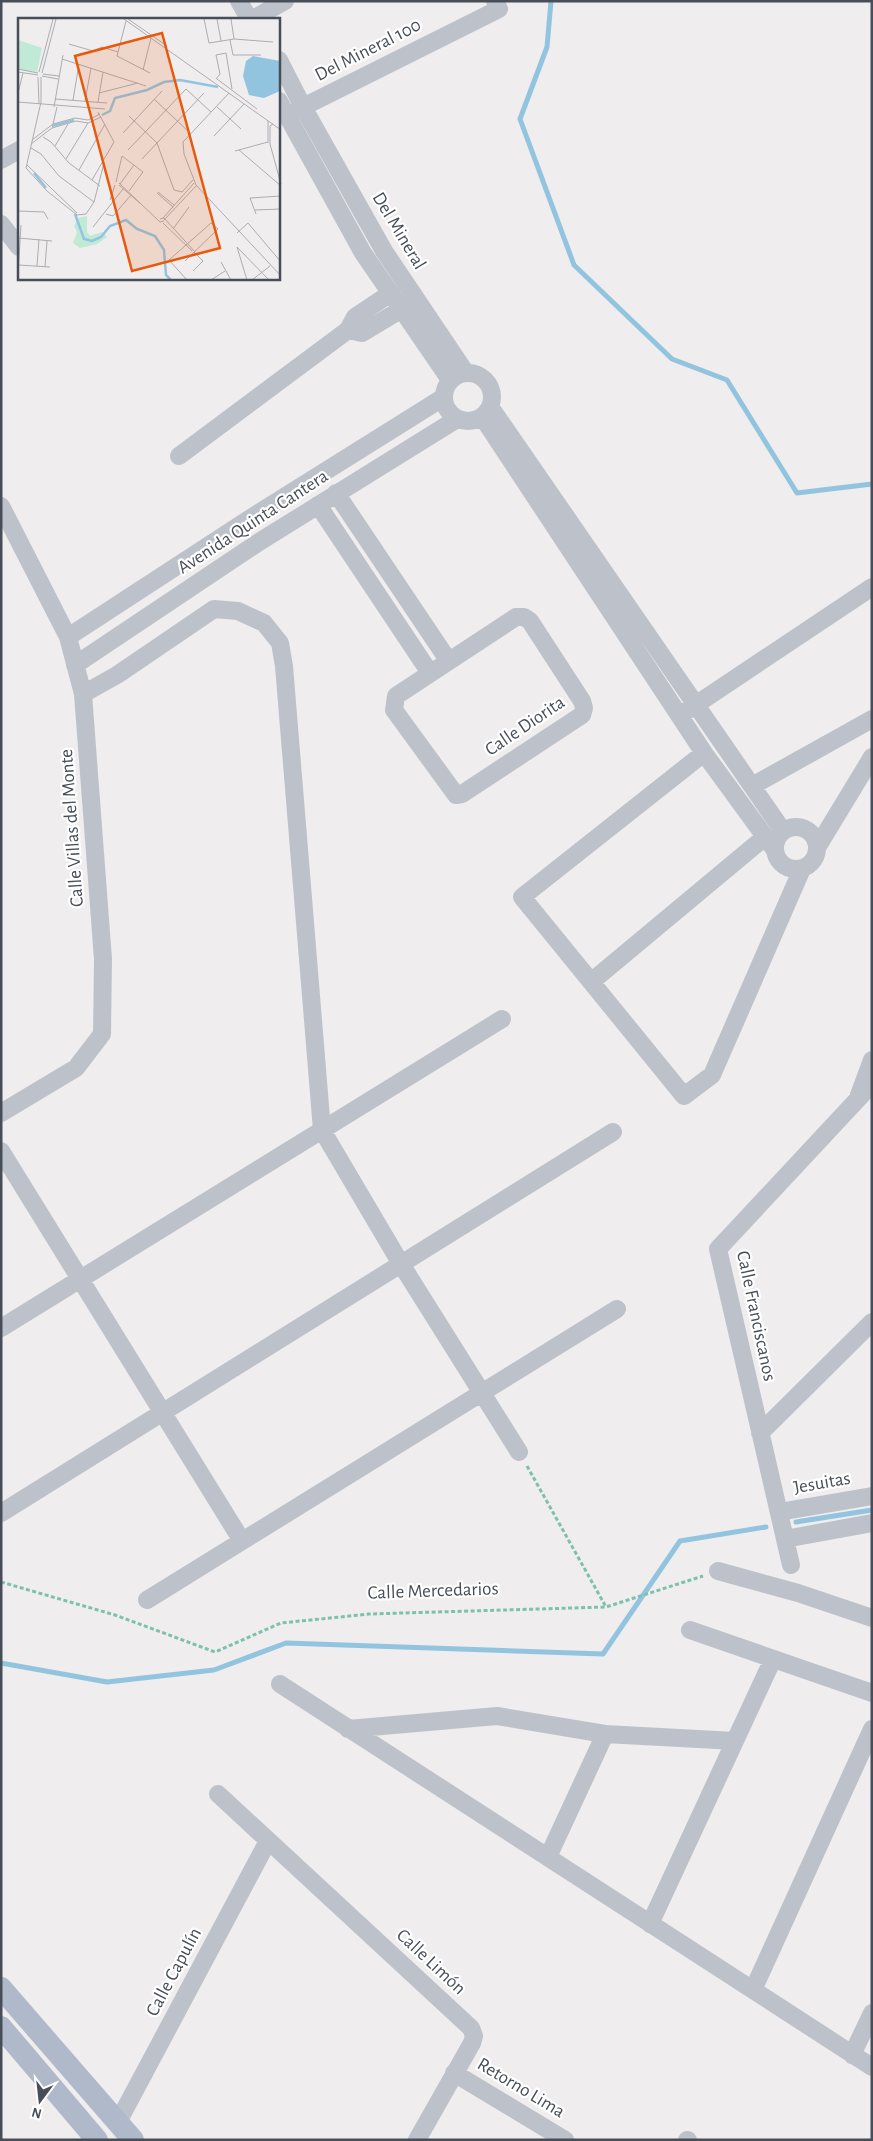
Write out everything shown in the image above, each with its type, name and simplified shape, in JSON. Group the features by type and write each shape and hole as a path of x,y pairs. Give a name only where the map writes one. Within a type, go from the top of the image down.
{"main road":[{"path":"1,1988 132,2140"},
{"path":"1,2027 97,2140"}],"street":[{"path":"239,1 254,18 285,1"},
{"name":"Del Mineral 100","path":"281,112 303,107 499,9 495,1"},
{"name":"Del Mineral 100","path":"280,62 303,107"},
{"name":"Del Mineral","path":"303,107 384,251 466,373"},
{"name":"Del Mineral","path":"281,112 363,253 450,380"},
{"path":"1,160 18,151"},
{"path":"1,224 18,246"},
{"path":"179,456 348,330 356,317 391,293"},
{"path":"348,330 362,334 402,309"},
{"path":"466,373 479,375 489,384 493,396 487,413 470,422 457,420 448,411 444,397 450,380 466,373"},
{"name":"Avenida Quinta Cantera","path":"68,638 246,521 444,397"},
{"path":"487,413 620,612 679,715 704,753 769,843 781,864 787,868 802,869"},
{"name":"Avenida Quinta Cantera","path":"75,664 336,493 457,420"},
{"path":"336,493 448,660"},
{"path":"318,505 430,673"},
{"name":"Calle Villas del Monte","path":"1,506 68,638 83,694 103,959 102,1034 76,1068 1,1113"},
{"path":"679,715 696,706 872,587"},
{"path":"83,694 117,675 214,609 238,611 264,622 280,643 285,675 322,1130 401,1264 519,1452"},
{"path":"620,612 696,706 783,831"},
{"name":"Calle Diorita","path":"516,617 524,617 530,621 582,701 584,708 582,715 462,794 456,795 394,710 396,696 448,660 516,617"},
{"path":"752,786 872,719"},
{"path":"704,753 522,897 684,1096 712,1075 802,869 814,860 818,846 872,757"},
{"path":"591,982 783,831 790,827 805,828 815,839 818,846"},
{"path":"1,1328 502,1019"},
{"name":"Calle Franciscanos","path":"859,1096 872,1060"},
{"name":"Calle Franciscanos","path":"791,1565 718,1249 872,1084"},
{"path":"1,1513 613,1132"},
{"path":"1,1151 242,1541"},
{"path":"148,1600 617,1309"},
{"path":"760,1433 872,1322"},
{"name":"Jesuitas","path":"779,1512 872,1496"},
{"path":"785,1539 872,1523"},
{"path":"718,1571 798,1593 872,1618"},
{"path":"690,1630 872,1693"},
{"path":"650,1924 773,1659"},
{"path":"280,1684 872,2067"},
{"path":"348,1729 497,1716 605,1734 735,1741"},
{"path":"753,1990 872,1729"},
{"path":"548,1858 605,1734"},
{"name":"Calle Limón","path":"218,1794 472,2028 474,2036 472,2043 417,2140"},
{"name":"Calle Capulín","path":"118,2122 268,1841"},
{"path":"852,2055 872,2013"},
{"name":"Retorno Lima","path":"454,2073 565,2140"}],"path":[{"path":"519,1452 606,1607"},
{"name":"Calle Mercedarios","path":"1,1582 115,1615 215,1652 281,1623 369,1614 606,1607 718,1571"}],"waterway":[{"path":"551,1 547,47 520,119 574,265 672,359 727,380 797,493 872,484"},
{"path":"796,1522 872,1510"},
{"path":"1,1663 107,1682 214,1670 286,1643 603,1654 680,1541 766,1527"}]}
